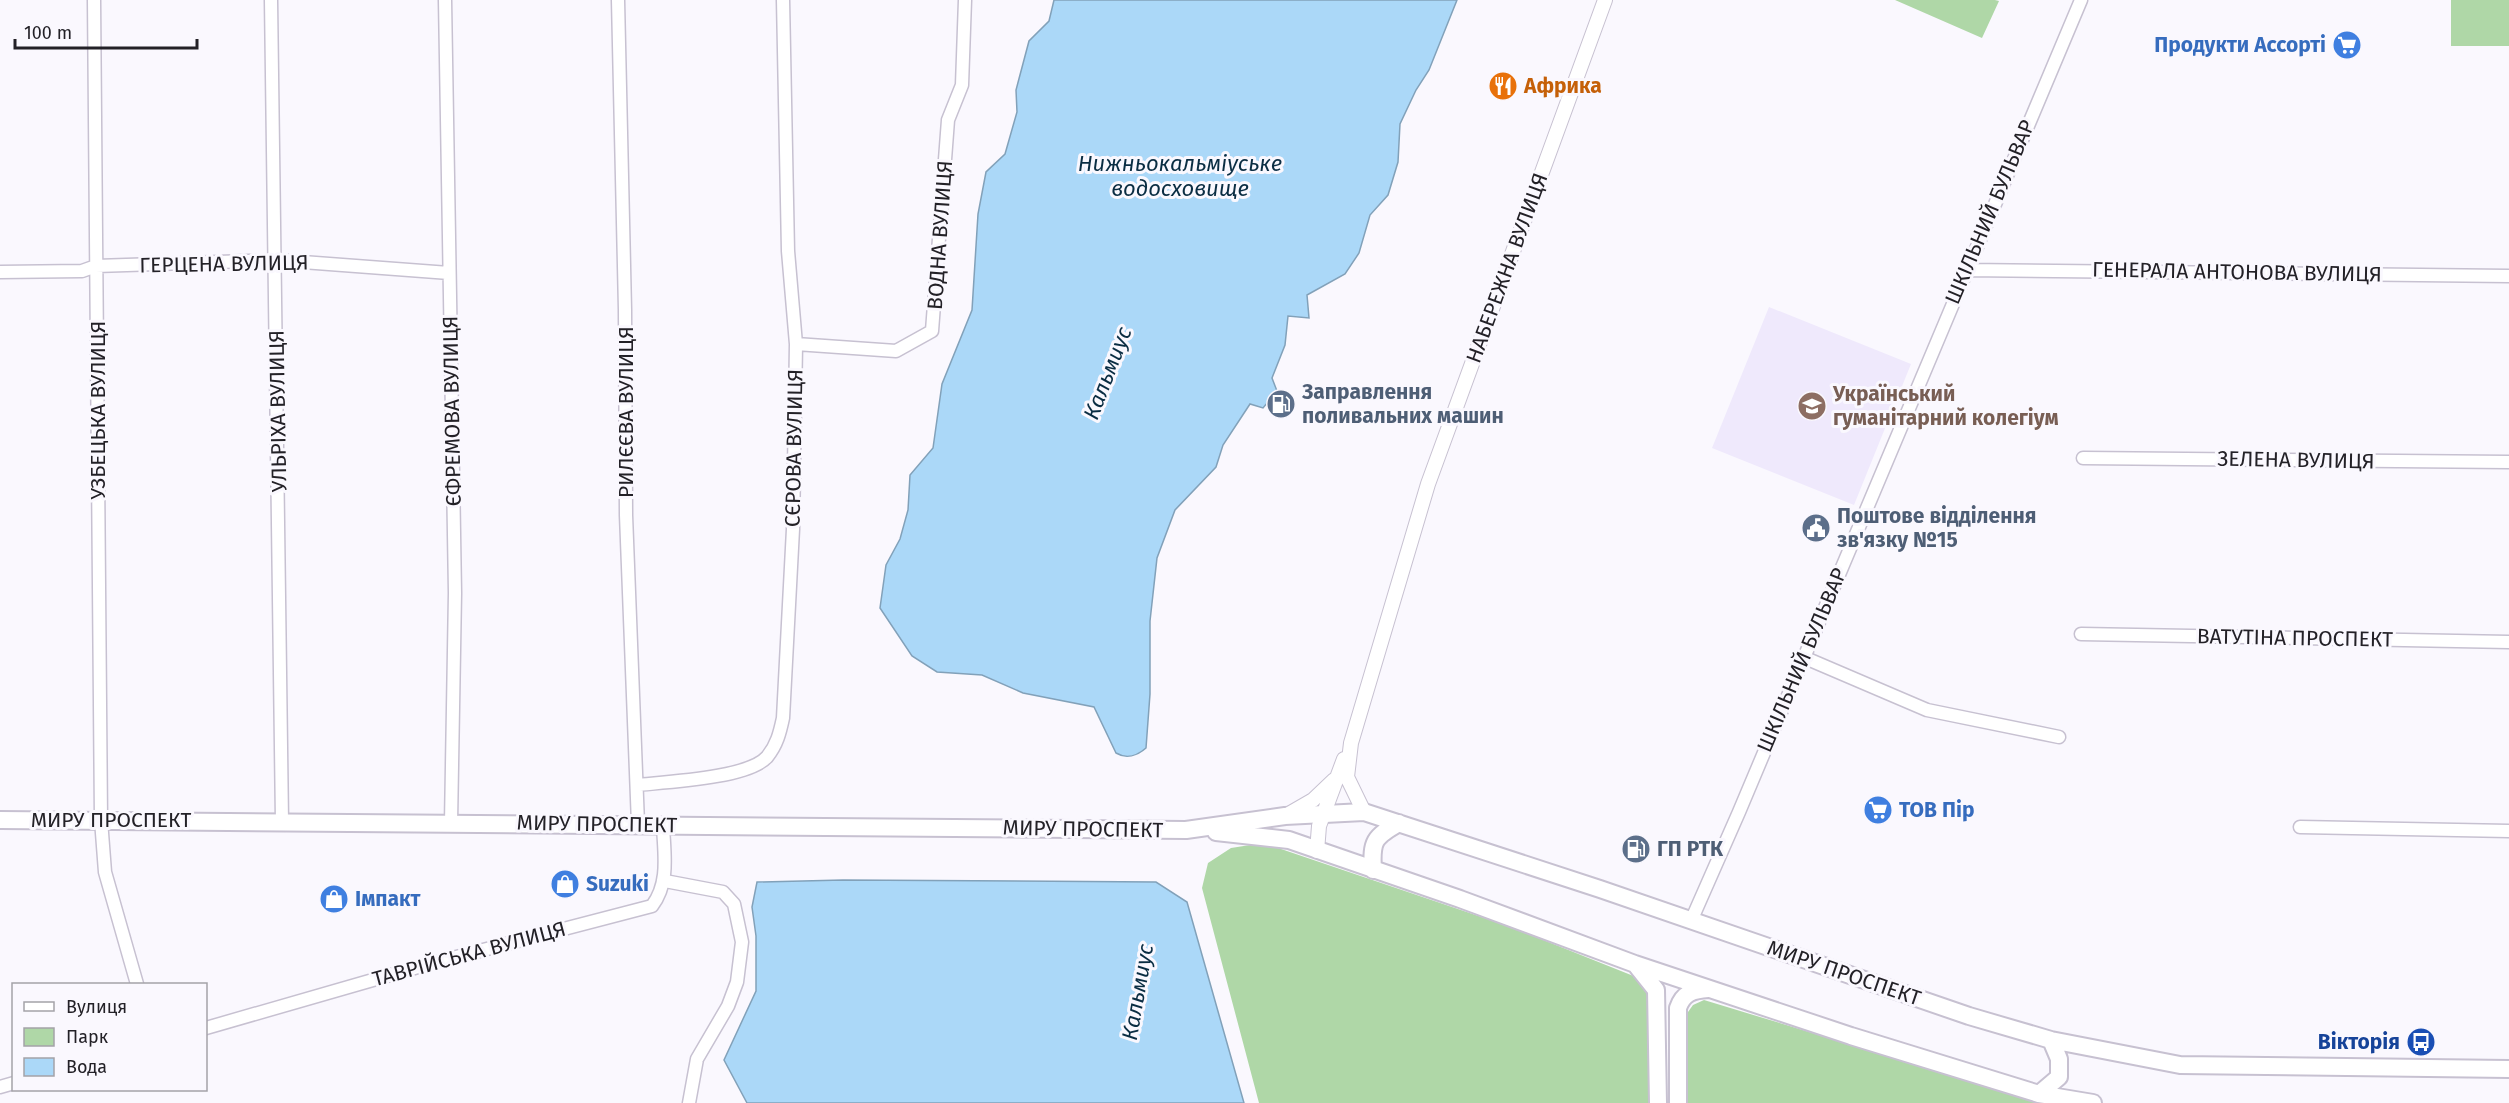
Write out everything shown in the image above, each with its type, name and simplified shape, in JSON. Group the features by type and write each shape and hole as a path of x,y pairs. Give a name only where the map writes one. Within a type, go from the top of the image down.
{"main road":[{"name":"МИРУ ПРОСПЕКТ","path":"1190,830 1323,812 1364,812 1958,1012 2051,1040 2180,1065 2509,1069"},
{"name":"МИРУ ПРОСПЕКТ","path":"0,820 1190,830 1289,840 1710,989 2039,1094 2093,1103"},
{"path":"1373,870 1374,842 1380,833 1399,823"},
{"path":"1635,964 1656,990 1658,1103"},
{"path":"1678,1103 1678,1008 1681,999 1693,990 1710,989"},
{"path":"2039,1094 2059,1077 2059,1059 2051,1040"}],"street":[{"name":"УЗБЕЦЬКА ВУЛИЦЯ","path":"94,0 101,820 105,872 137,983"},
{"name":"УЛЬРІХА ВУЛИЦЯ","path":"271,0 282,822"},
{"name":"ЄФРЕМОВА ВУЛИЦЯ","path":"445,0 455,593 451,823"},
{"name":"РИЛЄЄВА ВУЛИЦЯ","path":"618,0 625,310 625,457 638,824"},
{"name":"СЄРОВА ВУЛИЦЯ","path":"637,785 725,775 766,758 778,740 783,718 793,529 796,344 788,251 783,0"},
{"name":"ВОДНА ВУЛИЦЯ","path":"796,344 896,351 932,331 948,120 962,85 965,0"},
{"name":"НАБЕРЕЖНА ВУЛИЦЯ","path":"1351,743 1428,484 1605,0"},
{"name":"ШКІЛЬНИЙ БУЛЬВАР","path":"1691,921 2080,0"},
{"name":"ГЕРЦЕНА ВУЛИЦЯ","path":"0,272 82,271 96,266 276,260 449,273"},
{"name":"ГЕНЕРАЛА АНТОНОВА ВУЛИЦЯ","path":"1966,270 2509,276"},
{"name":"ЗЕЛЕНА ВУЛИЦЯ","path":"2083,458 2509,462"},
{"name":"ВАТУТІНА ПРОСПЕКТ","path":"2081,634 2509,642"},
{"path":"1803,657 1927,710 2059,737"},
{"path":"1317,851 1317,833 1323,812 1351,743"},
{"path":"1351,743 1347,777 1364,812"},
{"path":"1285,816 1313,800 1336,779"},
{"name":"ТАВРІЙСЬКА ВУЛИЦЯ","path":"207,1028 418,967 652,906 662,893 665,880 663,825"},
{"path":"2300,827 2509,831"},
{"path":"665,880 723,892 734,904 742,942 736,982 728,1006 697,1059 689,1103"}],"shaded area":[{"name":"Український гуманітарний колегіум","path":"1769,307 1911,364 1854,505 1712,448"}],"green space":[{"path":"1895,0 1995,0 1999,1 1982,38"},
{"path":"2451,0 2509,0 2509,46 2451,46"},
{"path":"1263,843 1511,927 1641,979 1648,989 1648,1103 1259,1103 1202,888 1208,863 1231,848"},
{"path":"1704,1000 2043,1103 1688,1103 1688,1012 1693,1005"}],"water":[{"name":"Нижньокальміуське водосховище","path":"1054,0 1457,0 1429,70 1416,90 1400,124 1398,162 1388,195 1370,215 1359,253 1345,274 1307,295 1309,318 1288,316 1285,345 1272,378 1277,391 1263,408 1250,404 1223,445 1216,467 1175,510 1157,558 1150,621 1150,694 1146,748 1135,755 1128,756 1116,753 1094,707 1023,693 982,675 937,672 912,656 880,608 886,565 900,539 908,510 910,475 933,448 942,384 972,310 978,214 986,172 1005,154 1017,112 1016,90 1029,41 1049,21"},
{"name":"Кальмиус","path":"843,880 1156,882 1187,902 1244,1103 747,1103 724,1060 756,991 756,936 752,907 757,882"}],"place":[{"name":"Продукти Ассорті","path":"2347,45"},
{"name":"Африка","path":"1503,86"},
{"name":"Заправлення поливальних машин","path":"1281,404"},
{"name":"Український гуманітарний колегіум","path":"1812,406"},
{"name":"Поштове відділення зв'язку №15","path":"1816,528"},
{"name":"ТОВ Пір","path":"1878,810"},
{"name":"ГП РТК","path":"1636,849"},
{"name":"Suzuki","path":"565,884"},
{"name":"Iмпакт","path":"334,899"},
{"name":"Вікторія","path":"2421,1042"}]}
